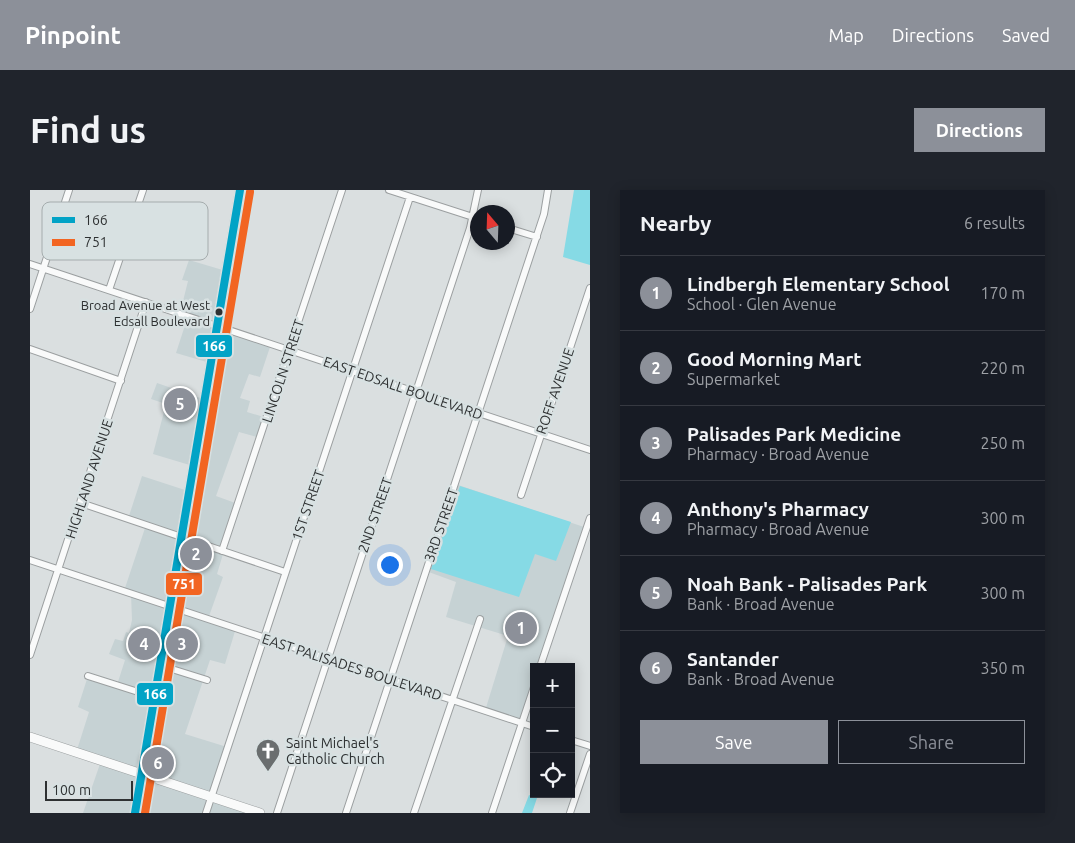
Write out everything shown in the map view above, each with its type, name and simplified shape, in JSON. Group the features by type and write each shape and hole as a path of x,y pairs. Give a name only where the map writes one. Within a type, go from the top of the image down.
{"main road":[{"path":"135,813 240,190"},
{"path":"30,737 260,813"}],"street":[{"path":"65,202 69,190"},
{"path":"139,202 143,190"},
{"name":"LINCOLN STREET","path":"222,551 342,190"},
{"path":"389,190 470,215"},
{"name":"2ND STREET","path":"476,205 478,190"},
{"name":"3RD STREET","path":"346,813 537,237 544,214 548,190"},
{"name":"1ST STREET","path":"206,813 410,197"},
{"path":"515,230 537,237"},
{"name":"2ND STREET","path":"277,813 470,232"},
{"path":"30,309 46,260"},
{"path":"110,290 120,260"},
{"name":"EAST EDSALL BOULEVARD","path":"30,264 590,450"},
{"name":"ROFF AVENUE","path":"520,494 590,288"},
{"name":"HIGHLAND AVENUE","path":"30,655 146,302"},
{"path":"30,348 121,381"},
{"path":"81,503 285,572"},
{"path":"541,663 590,518"},
{"name":"EAST PALISADES BOULEVARD","path":"30,560 530,726"},
{"path":"414,813 480,620"},
{"path":"159,665 207,680"},
{"path":"88,676 154,697"},
{"path":"492,813 530,699"},
{"path":"575,741 590,746"},
{"path":"570,813 590,754"}],"shaded area":[{"path":"574,190 590,190 590,265 563,257"},
{"path":"189,260 226,271 216,325 271,344 260,377 249,374 240,398 250,401 247,412 267,418 260,438 239,432 216,496 238,504 217,574 223,577 208,619 236,628 225,664 210,660 185,734 227,747 211,797 260,813 83,813 101,761 76,753 89,712 78,707 88,676 117,685 125,660 109,654 115,639 123,641 126,632 129,633 132,620 131,594 124,591 146,525 128,519 142,476 188,491 193,466 153,454 166,404 151,399 157,383 203,399 210,363 176,353 188,316 180,313 188,281 182,280"},
{"path":"455,484 587,528 541,663 530,663 530,699 522,723 485,711 508,636 446,617 456,582 426,571"},
{"path":"460,486 571,522 556,561 535,554 519,597 431,569"},
{"path":"529,795 530,798 537,798 532,813 522,813"}],"transit line":[{"name":"166","path":"135,813 240,190"},
{"name":"751","path":"145,813 250,192"}],"place":[{"name":"Broad Avenue at West Edsall Boulevard","path":"219,312"},
{"name":"Noah Bank - Palisades Park","path":"180,404"},
{"name":"Good Morning Mart","path":"196,554"},
{"name":"Lindbergh Elementary School","path":"521,628"},
{"name":"Anthony's Pharmacy","path":"144,644"},
{"name":"Palisades Park Medicine","path":"182,644"},
{"name":"Santander","path":"158,763"},
{"name":"Saint Michael's Catholic Church","path":"268,772"}]}
